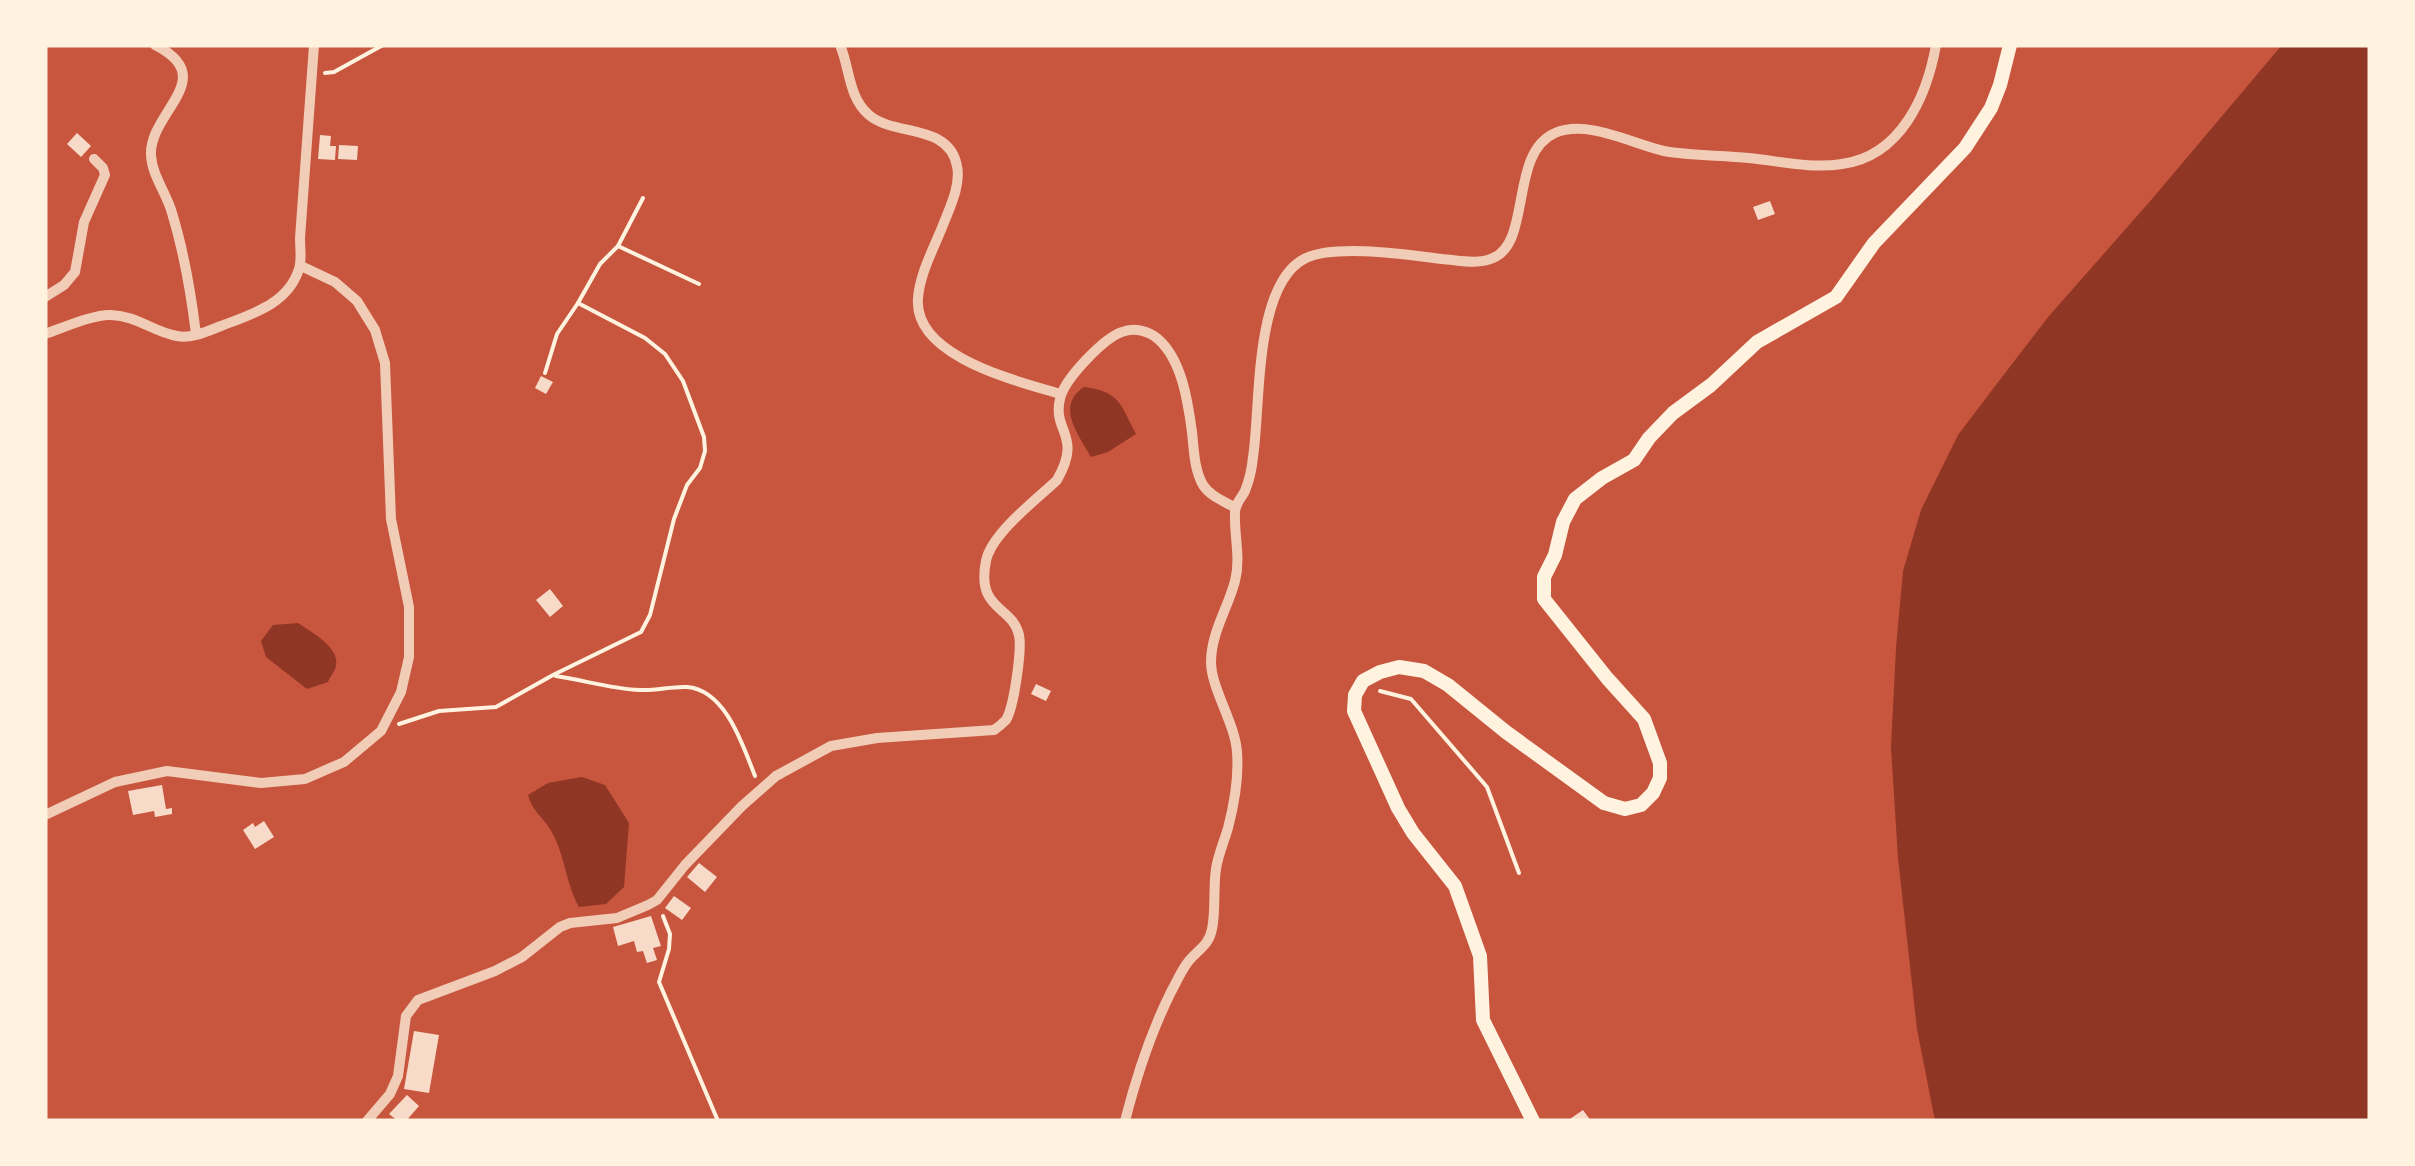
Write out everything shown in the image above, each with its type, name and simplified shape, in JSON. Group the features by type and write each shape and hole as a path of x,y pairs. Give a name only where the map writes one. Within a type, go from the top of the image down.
{"main road":[{"path":"1533,1121 1483,1020 1480,956 1455,886 1405,821 1354,711 1355,695 1363,681 1380,672 1399,667 1424,671 1604,803 1625,810 1641,806 1660,778 1660,763 1644,719 1544,599 1544,577 1555,555 1563,522 1575,499 1634,460 1673,413 1711,385 1756,342 1836,296 1874,243 1965,148 1991,108 2010,45"}],"street":[{"path":"155,45 171,53 182,70 181,86 153,139 150,154 181,245 196,334"},
{"path":"45,334 107,314 137,318 158,331 181,338 256,313 281,298 300,266 314,45"},
{"path":"840,45 852,92 866,113 881,123 930,135 948,147 957,166 956,191 917,302 926,330 948,352 980,368 1060,394"},
{"path":"1125,1121 1170,996 1189,960 1206,946 1212,929 1216,866 1237,780 1237,748 1211,668 1212,652 1235,582 1238,565 1234,507 1246,489 1254,457 1257,384 1275,294 1286,274 1305,259 1332,252 1472,262 1492,258 1504,250 1513,234 1528,166 1539,146 1556,133 1579,130 1619,136 1664,151 1810,165 1845,164 1878,151 1904,128 1919,104 1936,45"},
{"path":"45,297 75,272 84,222 105,176 94,159"},
{"path":"45,815 115,782 167,772 261,782 306,779 344,762 381,731 401,692 408,657 409,607 391,519 386,363 375,330 357,301 334,282 300,266"},
{"path":"367,1121 390,1094 398,1076 406,1016 418,1000 522,957 560,927 617,918 656,900 760,790 776,776 831,746 877,738 994,730 1005,721 1011,708 1019,636 1013,622 987,596 986,559 993,543 1057,480 1064,468 1069,446 1058,408 1060,394 1108,340 1124,330 1139,330 1153,334 1168,348 1178,368 1196,468 1204,487 1234,507"}],"path":[{"path":"312,76 334,72 382,45"},
{"path":"545,373 557,334 600,264 618,246 643,198"},
{"path":"618,246 699,284"},
{"path":"381,731 439,710 496,707 641,632 650,615 674,519 687,485 700,468 704,436 682,381 665,354 645,338 578,303"},
{"path":"553,675 640,690 698,689 730,718 760,790"},
{"path":"1360,686 1411,699 1487,787 1519,873"},
{"path":"656,900 670,934 659,982 718,1121"}],"shaded area":[{"path":"2282,45 2370,45 2370,1121 1935,1121 1917,1029 1898,858 1891,747 1903,571 1921,510 1958,435 2049,316"},
{"path":"1084,387 1105,392 1118,401 1136,434 1108,452 1091,457 1070,412 1075,395"},
{"path":"298,623 323,641 336,659 328,682 307,689 266,657 261,641 273,625"},
{"path":"582,777 605,785 629,823 624,887 606,904 579,907 555,838 528,795 548,783"}],"building":[{"path":"77,133 91,146 81,157 67,144"},
{"path":"320,135 331,136 330,146 336,146 335,160 318,159"},
{"path":"339,145 358,146 357,160 338,159"},
{"path":"1770,201 1775,214 1758,220 1753,207"},
{"path":"541,376 553,382 546,394 535,388"},
{"path":"550,589 563,606 550,617 536,600"},
{"path":"1036,684 1051,691 1046,701 1031,694"},
{"path":"162,785 166,809 172,808 172,814 155,817 154,811 133,815 128,791"},
{"path":"264,821 274,837 255,849 243,830"},
{"path":"699,863 717,877 705,892 687,877"},
{"path":"674,896 691,908 682,920 665,908"},
{"path":"651,916 661,946 653,948 657,960 647,963 643,951 637,952 634,941 618,946 613,927"},
{"path":"414,1031 439,1035 429,1093 404,1089"},
{"path":"407,1095 419,1106 406,1121 398,1121 389,1114"},
{"path":"1583,1110 1591,1121 1567,1121"}]}
